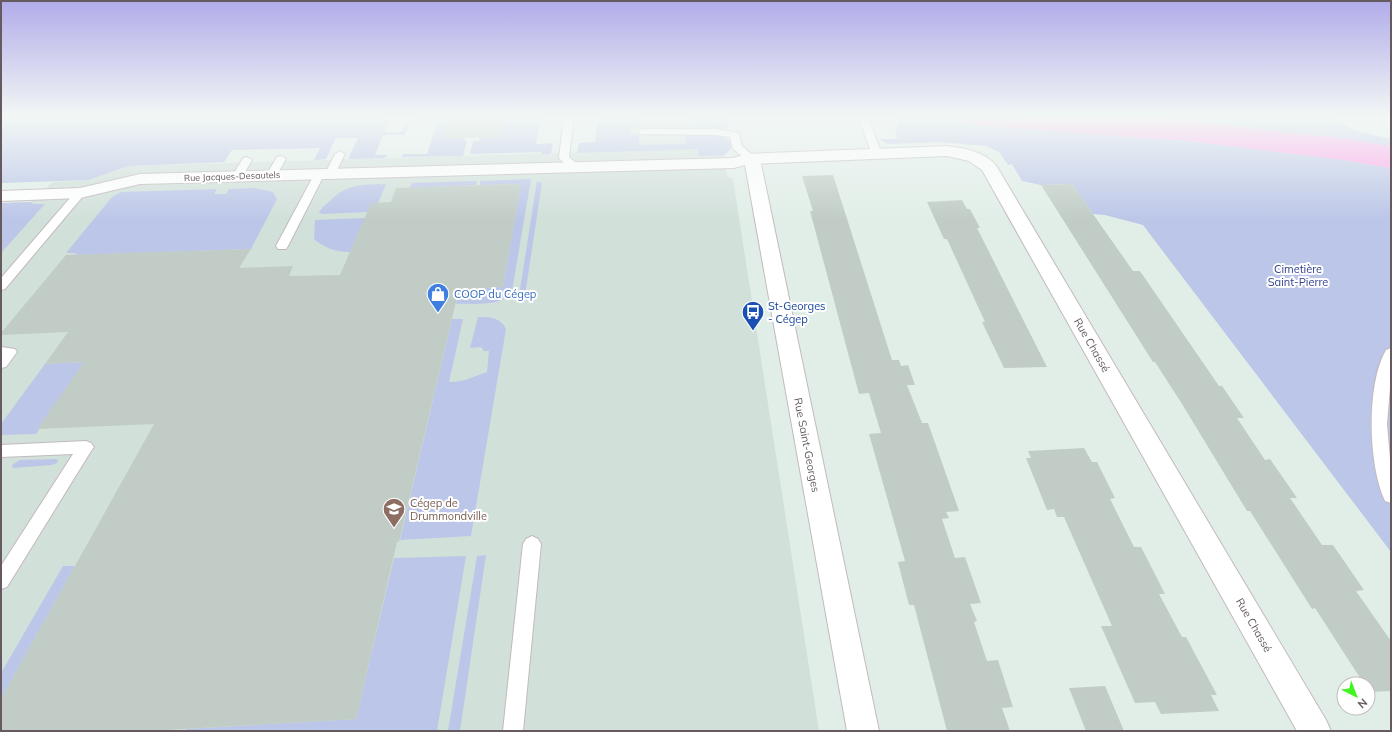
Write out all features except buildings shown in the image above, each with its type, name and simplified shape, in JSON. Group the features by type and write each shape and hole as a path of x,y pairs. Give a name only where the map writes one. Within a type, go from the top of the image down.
{"street":[{"name":"Rue Chassé","path":"752,158 944,151"},
{"name":"Rue Chassé","path":"950,151 958,152 976,158 989,167 1315,731"},
{"name":"Rue Jacques-Desautels","path":"1,196 80,193 140,179 272,174 734,163 752,158"},
{"name":"Rue Saint-Georges","path":"752,158 863,731"}],"lane":[{"path":"565,151 564,158 572,165 572,168"},
{"path":"741,151 752,158"},
{"path":"282,246 326,173 340,154"},
{"path":"272,174 281,159"},
{"path":"238,176 247,160"},
{"path":"1,286 80,193"},
{"path":"1,352 10,352 1,363"},
{"path":"1391,353 1384,372 1379,416 1379,440 1382,461 1387,486 1391,496"},
{"path":"1,451 86,447 1,581"},
{"path":"513,731 532,544"}],"shaded area":[{"name":"Cégep de Drummondville","path":"618,151 728,151 724,155 727,176 733,179 819,731 1,731 1,203 31,202 53,182 89,180 128,166"},
{"path":"1271,151 1391,151 1391,168 1343,160"}],"green space":[{"path":"1,151 231,151 224,162 128,166 89,180 1,183"},
{"path":"318,151 330,151 326,159 314,160"},
{"path":"352,151 377,151 375,155 388,155 385,158 348,159"},
{"path":"428,151 464,151 463,156 402,157 403,154 427,154"},
{"path":"471,151 552,151 551,154 541,154 541,152 470,154"},
{"path":"577,151 633,151 577,153"},
{"path":"698,151 728,151 724,155 699,156"},
{"name":"Cimetière Saint-Pierre","path":"997,151 1271,151 1343,160 1391,168 1391,552 1143,225 1105,215 1093,214 1072,184 1041,185 1022,181 1012,164 1008,165"},
{"path":"531,179 512,291 501,300 487,304 456,304 459,289 503,287 521,184 480,185 480,181"},
{"path":"477,181 476,185 410,188 412,183"},
{"path":"537,181 542,183 524,302 518,302"},
{"path":"386,184 378,203 367,212 319,213 321,209 336,195 349,188 363,185"},
{"path":"255,188 273,192 277,199 251,249 75,255 77,253 66,253 112,197 121,192 217,189 214,194 226,194 229,189"},
{"path":"31,202 33,204 45,204 1,253 1,203"},
{"path":"365,218 350,252 330,249 314,239 315,220"},
{"path":"478,317 494,318 501,322 506,329 471,536 400,540 452,319 463,319 449,382 464,380 487,372 489,351 484,351 481,347 470,348"},
{"path":"84,362 36,434 1,435 1,424 45,364"},
{"path":"20,460 58,460 57,463 52,465 13,468 12,465"},
{"path":"486,555 460,731 448,731 477,556"},
{"path":"466,556 437,731 186,731 186,729 356,719 394,558"},
{"path":"63,566 75,566 1,699 1,673"}],"place":[{"name":"COOP du Cégep","path":"438,314"},
{"name":"St-Georges - Cégep","path":"753,332"},
{"name":"Cégep de Drummondville","path":"394,528"}]}
